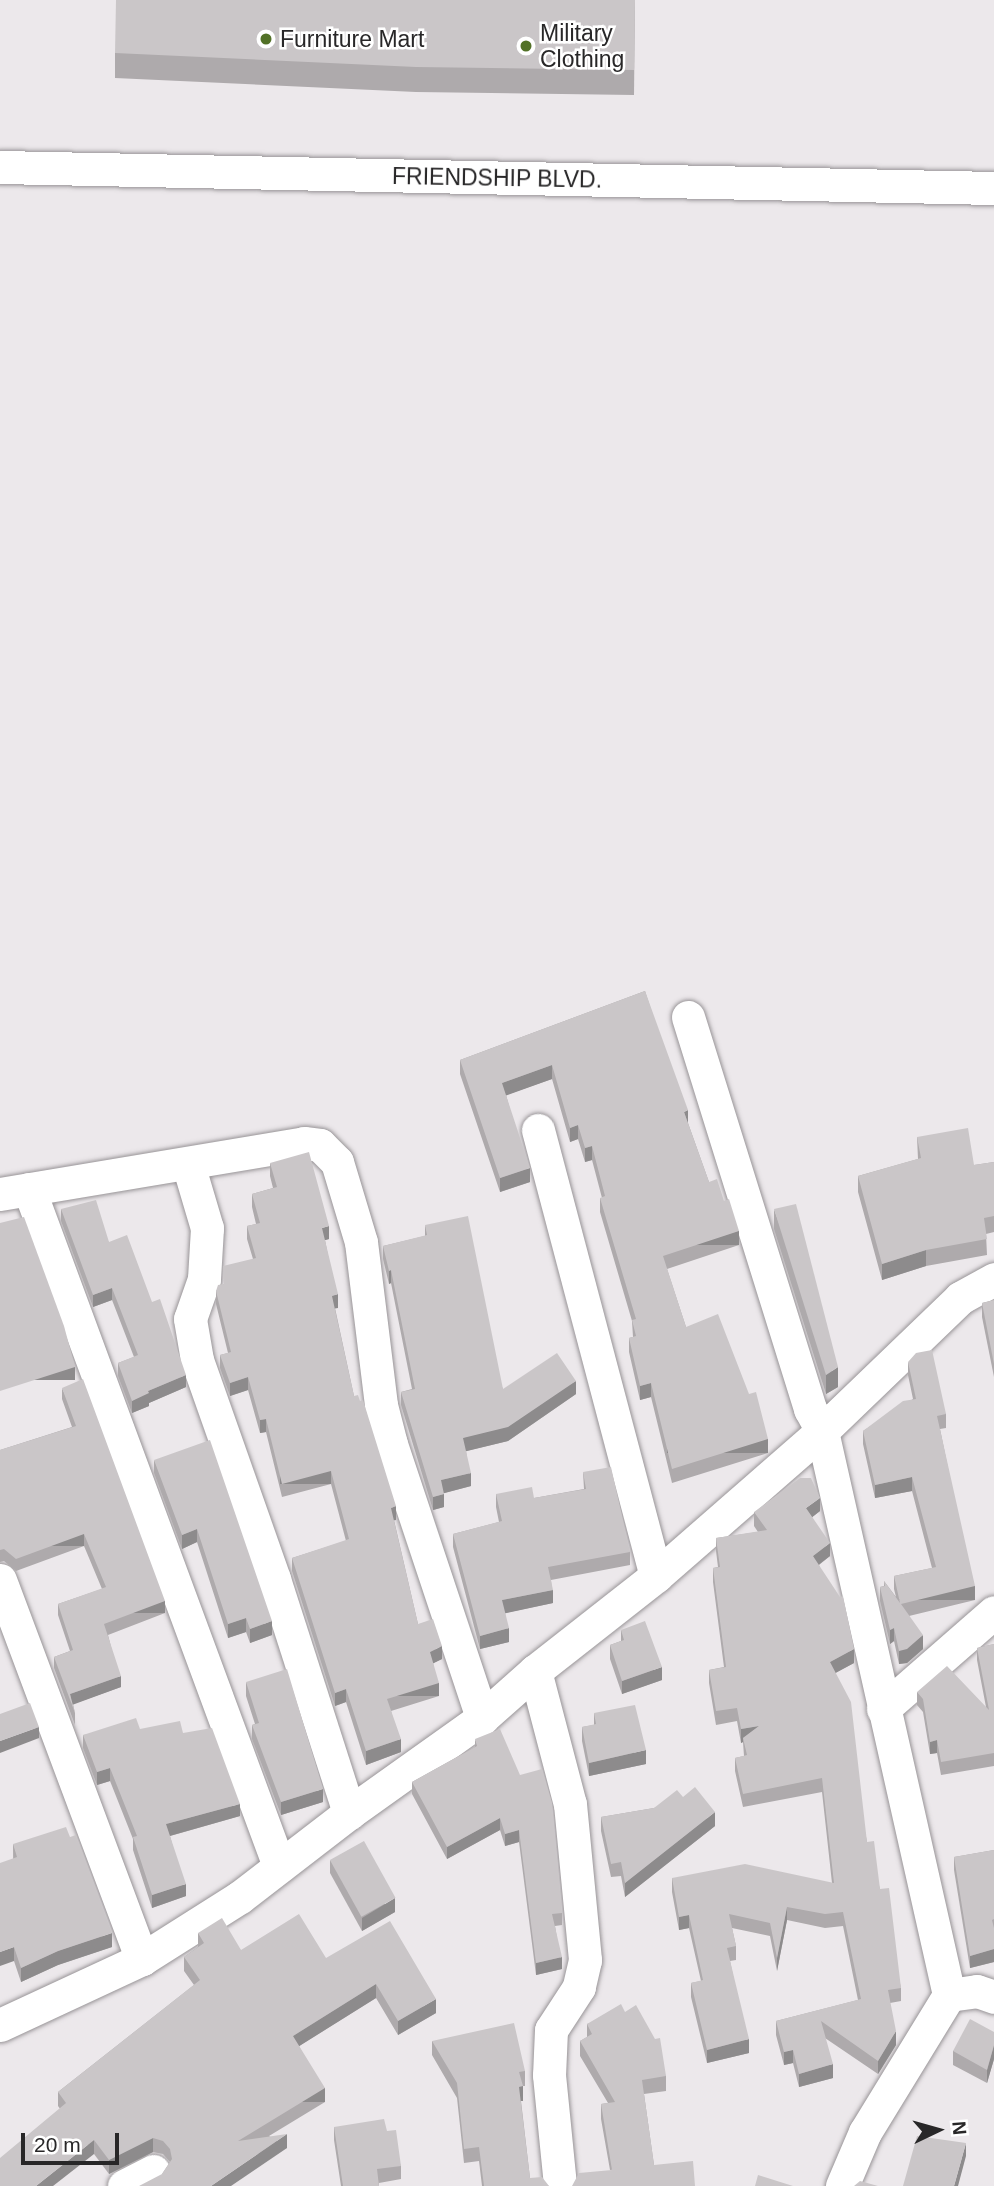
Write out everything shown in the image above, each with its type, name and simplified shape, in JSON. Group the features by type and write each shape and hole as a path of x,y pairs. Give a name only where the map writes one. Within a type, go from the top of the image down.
{"street":[{"name":"FRIENDSHIP BLVD.","path":"0,167 994,188"},
{"path":"688,1017 810,1409 822,1431 949,1995 865,2132 842,2186"},
{"path":"538,1130 656,1576"},
{"path":"279,1866 14,1191 304,1143 320,1145 337,1163 361,1242 381,1405 391,1444 482,1718"},
{"path":"188,1164 207,1228 204,1279 190,1319 197,1360 274,1579 349,1813"},
{"path":"0,2025 142,1959 240,1897 349,1813 482,1718 535,1671 656,1576 822,1431 960,1298 994,1279"},
{"path":"0,1580 142,1959"},
{"path":"883,1709 994,1612"},
{"path":"535,1671 570,1804 585,1961 579,1987 551,2030 549,2075 560,2186"},
{"path":"949,1995 977,1991 994,1997"}],"building":[{"path":"116,0 635,0 634,70 416,67 115,53"},
{"path":"645,991 688,1110 684,1112 709,1182 717,1179 724,1201 729,1199 739,1231 663,1256 686,1327 718,1314 749,1394 756,1392 768,1439 672,1469 651,1383 640,1386 629,1338 636,1336 632,1320 636,1319 600,1198 605,1196 592,1146 585,1148 578,1125 570,1128 552,1065 502,1083 530,1168 500,1178 460,1060"},
{"path":"968,1128 974,1165 994,1162 994,1216 984,1218 987,1239 926,1250 882,1264 858,1176 921,1158 917,1137"},
{"path":"309,1152 329,1226 322,1228 338,1294 332,1296 354,1396 358,1395 360,1401 363,1400 396,1506 391,1508 418,1624 433,1619 442,1646 430,1652 439,1683 387,1699 401,1739 366,1751 346,1689 335,1693 292,1558 349,1539 331,1471 282,1484 266,1419 260,1420 248,1377 230,1383 220,1355 231,1352 216,1291 218,1285 224,1284 223,1266 256,1258 247,1226 260,1223 252,1194 277,1187 270,1163"},
{"path":"96,1200 109,1242 127,1235 152,1302 160,1299 186,1375 132,1401 118,1363 138,1355 112,1288 93,1295 61,1209"},
{"path":"796,1204 838,1367 826,1375 774,1209"},
{"path":"468,1216 503,1389 557,1353 576,1381 508,1427 463,1438 471,1473 441,1480 444,1494 433,1497 401,1392 415,1389 391,1270 389,1271 383,1246 427,1235 425,1225"},
{"path":"24,1217 64,1326 75,1367 0,1391 0,1223"},
{"path":"994,1300 994,1364 982,1303"},
{"path":"932,1350 946,1414 937,1416 975,1586 901,1604 923,1635 907,1649 899,1651 894,1628 890,1630 880,1587 885,1586 884,1581 900,1603 894,1576 936,1567 912,1477 875,1485 863,1431 903,1401 916,1399 908,1362 916,1353"},
{"path":"83,1379 165,1601 104,1624 121,1676 70,1694 75,1713 54,1657 73,1650 58,1604 106,1587 84,1534 16,1559 4,1549 0,1550 0,1450 76,1426 62,1388"},
{"path":"210,1440 272,1621 250,1629 246,1618 228,1624 197,1529 182,1535 154,1460"},
{"path":"611,1467 630,1552 548,1567 553,1590 502,1600 509,1628 480,1636 453,1534 502,1521 496,1494 532,1487 534,1498 586,1489 583,1472"},
{"path":"800,1478 811,1478 820,1498 806,1508 830,1543 813,1556 840,1597 843,1596 854,1649 830,1662 851,1702 867,1842 874,1841 880,1889 889,1888 901,1988 888,1990 896,2031 878,2061 821,2021 833,2064 799,2074 793,2050 784,2052 776,2021 861,1999 843,1912 825,1914 787,1907 777,1958 770,1923 729,1914 736,1946 727,1948 749,2039 707,2050 691,1983 703,1980 689,1915 679,1917 672,1878 745,1864 834,1883 822,1778 743,1794 735,1758 747,1755 743,1738 759,1726 741,1729 737,1708 716,1711 709,1670 726,1667 713,1568 720,1567 716,1538 767,1530 754,1512"},
{"path":"645,1621 662,1667 622,1681 610,1645 624,1640 621,1630"},
{"path":"994,1644 994,1753 941,1762 937,1740 930,1742 923,1699 917,1692 947,1666 989,1710 977,1648"},
{"path":"287,1669 323,1789 281,1802 252,1725 259,1723 246,1682"},
{"path":"30,1703 39,1727 0,1741 0,1714"},
{"path":"635,1705 646,1750 589,1763 582,1727 596,1724 594,1713"},
{"path":"136,1718 140,1729 180,1721 183,1733 212,1728 240,1804 166,1824 186,1884 152,1895 133,1837 137,1836 110,1768 97,1772 83,1735"},
{"path":"500,1729 520,1775 542,1769 552,1803 562,1913 552,1914 562,1957 536,1963 519,1830 505,1834 500,1818 447,1847 412,1782 477,1746 475,1739"},
{"path":"695,1787 715,1812 625,1883 621,1862 611,1864 601,1817 654,1808 677,1790 683,1797"},
{"path":"66,1827 70,1837 76,1835 112,1933 58,1951 21,1968 14,1947 0,1952 0,1863 17,1857 13,1844"},
{"path":"364,1841 396,1898 361,1917 330,1860"},
{"path":"994,1850 994,1949 970,1956 954,1857"},
{"path":"299,1914 326,1958 390,1921 436,1999 398,2021 376,1984 293,2036 325,2088 238,2141 287,2134 211,2186 139,2186 162,2174 172,2159 170,2149 163,2141 153,2138 109,2160 94,2140 36,2186 0,2186 0,2158 66,2103 58,2092 200,1980 184,1957 204,1943 198,1933 222,1918 241,1950"},
{"path":"621,2004 625,2012 636,2005 655,2039 660,2038 666,2076 642,2080 654,2165 693,2161 695,2186 572,2186 579,2173 612,2170 601,2104 615,2102 580,2041 592,2034 587,2024"},
{"path":"970,2019 994,2032 994,2045 987,2070 953,2051"},
{"path":"514,2023 525,2071 519,2072 523,2086 519,2087 530,2178 542,2177 549,2186 484,2186 479,2147 464,2149 457,2083 432,2041"},
{"path":"384,2119 387,2131 396,2130 401,2166 377,2169 379,2186 343,2186 334,2127"},
{"path":"917,2136 966,2143 954,2186 903,2186"},
{"path":"758,2175 793,2186 755,2186"},
{"path":"860,2181 878,2186 854,2186"}],"place":[{"name":"Furniture Mart","path":"266,39"},
{"name":"Military Clothing","path":"526,46"}]}
